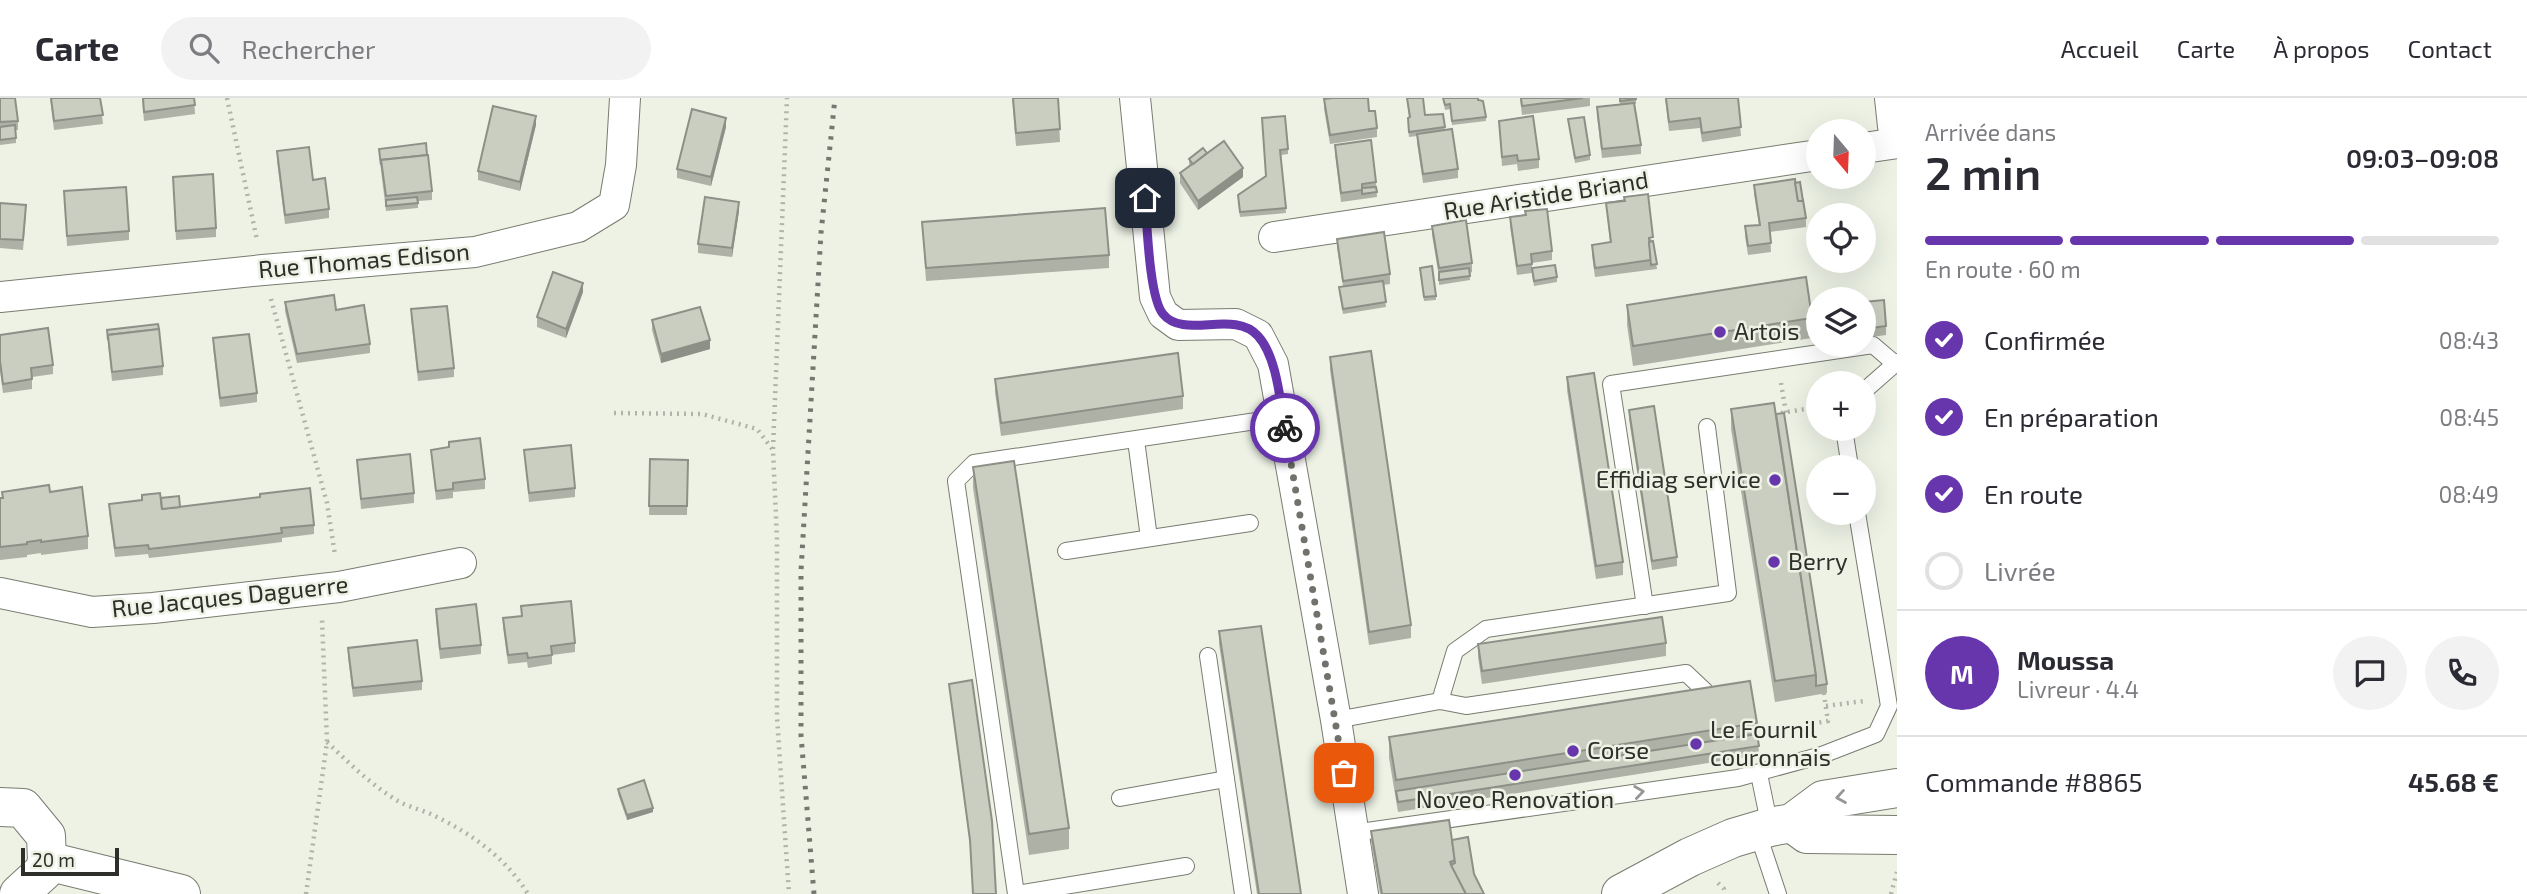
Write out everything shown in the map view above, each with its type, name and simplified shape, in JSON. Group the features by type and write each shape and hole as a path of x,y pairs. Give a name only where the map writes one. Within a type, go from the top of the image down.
{"street":[{"name":"Rue Thomas Edison","path":"0,297 475,252 578,227 614,205 621,165 625,98"},
{"path":"1135,98 1155,297 1163,314 1178,325 1236,324 1258,335 1273,364 1336,720 1363,894"},
{"path":"1894,98 1897,126"},
{"path":"1876,146 1897,143"},
{"name":"Rue Aristide Briand","path":"1274,237 1806,157"},
{"name":"Rue Jacques Daguerre","path":"0,593 92,612 330,589 461,563"},
{"path":"1782,829 1823,800 1897,788"},
{"path":"0,807 23,808 46,836 47,862 44,871 19,894"},
{"path":"1621,894 1690,857 1733,838 1782,829 1897,824"},
{"path":"1782,829 1897,835"},
{"path":"47,862 181,894"}],"lane":[{"path":"1645,606 1611,384 1873,345 1896,363 1876,380"},
{"path":"1186,866 1016,894 956,481 974,463 1283,417"},
{"path":"1440,701 1455,651 1486,629 1728,593 1707,427"},
{"path":"1136,440 1149,538"},
{"path":"1066,551 1250,523"},
{"path":"1353,833 1759,774 1822,755 1876,734 1888,702 1859,525"},
{"path":"1208,656 1243,894"},
{"path":"1336,720 1440,701 1466,706 1686,673 1704,691"},
{"path":"1759,774 1782,829 1778,894"},
{"path":"1120,798 1226,779"}],"path":[{"path":"227,98 263,270 327,503 330,589 327,742 306,894"},
{"path":"787,98 773,450 777,539 777,717 789,894"},
{"path":"1780,374 1783,413 1806,409"},
{"path":"614,413 702,414 757,429 773,450"},
{"path":"1803,726 1828,721 1822,680"},
{"path":"1826,706 1888,702"},
{"path":"327,742 368,780 400,802 432,815 483,843 517,877 528,894"},
{"path":"1891,894 1897,872"}],"building":[{"path":"0,98 15,98 18,121 0,122"},
{"path":"51,98 100,98 103,115 54,121"},
{"path":"143,98 194,98 195,105 144,112"},
{"path":"1013,98 1058,98 1060,129 1016,133"},
{"path":"1368,98 1369,111 1375,111 1377,128 1330,135 1324,99"},
{"path":"1407,98 1423,98 1425,115 1443,114 1445,127 1409,132"},
{"path":"1443,98 1478,98 1483,101 1486,117 1452,121 1450,104 1445,105"},
{"path":"1521,98 1583,98 1522,106"},
{"path":"1620,98 1636,98 1636,99 1620,101"},
{"path":"1666,98 1738,98 1741,127 1702,133 1700,118 1669,122"},
{"path":"1634,103 1641,145 1602,149 1597,107"},
{"path":"493,106 536,116 520,182 478,171"},
{"path":"692,109 726,118 711,177 677,169"},
{"path":"1285,116 1288,149 1280,150 1286,208 1240,212 1238,195 1266,176 1262,118"},
{"path":"1533,116 1539,159 1518,161 1517,155 1502,157 1499,121"},
{"path":"1584,117 1590,155 1575,158 1568,119"},
{"path":"15,125 16,138 0,140 0,127"},
{"path":"1452,129 1458,169 1423,174 1417,134"},
{"path":"1371,140 1376,182 1362,184 1362,190 1341,193 1335,145"},
{"path":"1224,141 1243,168 1198,201 1180,173"},
{"path":"426,143 427,155 381,160 381,165 379,149"},
{"path":"309,147 313,180 325,178 329,209 285,215 277,151"},
{"path":"1203,148 1207,153 1193,164 1189,159"},
{"path":"428,155 432,191 386,196 381,160"},
{"path":"213,174 216,228 176,231 173,177"},
{"path":"1795,179 1798,201 1803,200 1806,218 1769,223 1771,243 1748,246 1745,226 1760,225 1754,185"},
{"path":"1800,182 1803,201 1798,201 1795,183"},
{"path":"126,187 129,231 67,236 64,191"},
{"path":"1376,187 1377,192 1362,194 1362,188"},
{"path":"1648,194 1653,237 1649,238 1651,260 1595,268 1592,245 1611,242 1606,203"},
{"path":"417,197 418,203 386,206 386,200"},
{"path":"705,197 739,202 732,248 698,244"},
{"path":"0,203 26,205 23,240 0,239"},
{"path":"1105,208 1109,255 926,268 922,222"},
{"path":"1547,209 1552,251 1531,254 1532,264 1517,266 1510,217 1526,215 1525,211"},
{"path":"1466,220 1472,263 1439,268 1432,226"},
{"path":"1384,232 1390,274 1343,281 1337,239"},
{"path":"1653,241 1657,264 1651,265 1649,242"},
{"path":"1555,265 1557,277 1534,281 1532,268"},
{"path":"1432,266 1436,296 1424,297 1420,268"},
{"path":"1469,268 1470,276 1439,280 1439,272"},
{"path":"553,272 583,283 566,329 537,317"},
{"path":"1806,277 1807,287 1806,319 1633,346 1627,305"},
{"path":"1383,281 1386,302 1343,309 1339,287"},
{"path":"334,295 336,310 364,305 370,344 297,354 285,302"},
{"path":"1884,300 1886,326 1876,327 1876,301"},
{"path":"447,306 454,368 418,372 411,309"},
{"path":"700,307 710,340 661,354 652,320"},
{"path":"158,324 159,329 108,335 108,340 107,330"},
{"path":"48,328 53,365 31,368 32,379 3,384 0,335"},
{"path":"159,329 163,366 112,372 108,335"},
{"path":"249,334 257,393 220,398 213,338"},
{"path":"1371,351 1411,625 1369,632 1330,357"},
{"path":"1178,353 1183,396 1001,423 995,379"},
{"path":"1594,373 1623,562 1596,566 1567,377"},
{"name":"Berry","path":"1774,403 1816,675 1775,681 1731,409"},
{"path":"1654,406 1677,557 1652,561 1629,410"},
{"path":"1784,413 1827,684 1816,686 1776,414"},
{"path":"480,438 485,479 453,483 453,489 436,491 431,450 449,447 449,442"},
{"path":"571,445 575,488 529,493 524,450"},
{"path":"410,454 414,493 361,499 357,460"},
{"path":"650,459 688,460 687,506 649,506"},
{"path":"1014,461 1069,828 1029,834 973,467"},
{"path":"49,485 50,492 82,487 88,536 0,547 2,492"},
{"path":"310,488 314,525 281,528 282,533 167,547 149,549 148,545 115,548 109,504 142,500 142,495 160,493 162,509"},
{"path":"179,496 180,507 162,509 161,498"},
{"path":"571,601 575,643 551,646 552,655 528,658 527,653 508,655 503,618 522,616 521,606"},
{"path":"476,604 481,645 440,649 436,609"},
{"path":"1662,617 1666,643 1482,671 1478,644"},
{"path":"1261,626 1301,894 1259,894 1219,631"},
{"path":"417,640 422,681 353,688 348,648"},
{"path":"972,680 992,821 996,894 973,894 970,840 949,684"},
{"path":"1750,681 1757,723 1396,780 1389,737"},
{"path":"1757,734 1759,746 1398,802 1396,791"},
{"path":"644,780 653,808 627,815 618,789"},
{"path":"1449,820 1455,860 1450,862 1466,894 1382,894 1371,831"},
{"path":"1468,837 1474,874 1484,894 1466,894 1451,865 1455,863 1452,840"}],"railway":[{"path":"814,894 801,735 801,571 821,233 835,98"}],"way so far":[{"path":"1285,428 1344,773"}],"place":[{"name":"Artois","path":"1720,332"},
{"name":"Effidiag service","path":"1775,480"},
{"name":"Berry","path":"1774,562"},
{"name":"Le Fournil couronnais","path":"1696,744"},
{"name":"Corse","path":"1573,751"},
{"name":"Noveo Renovation","path":"1515,775"}],"route":[{"path":"1145,198 1155,297 1163,314 1178,325 1236,324 1258,335 1273,364 1285,428"}]}
